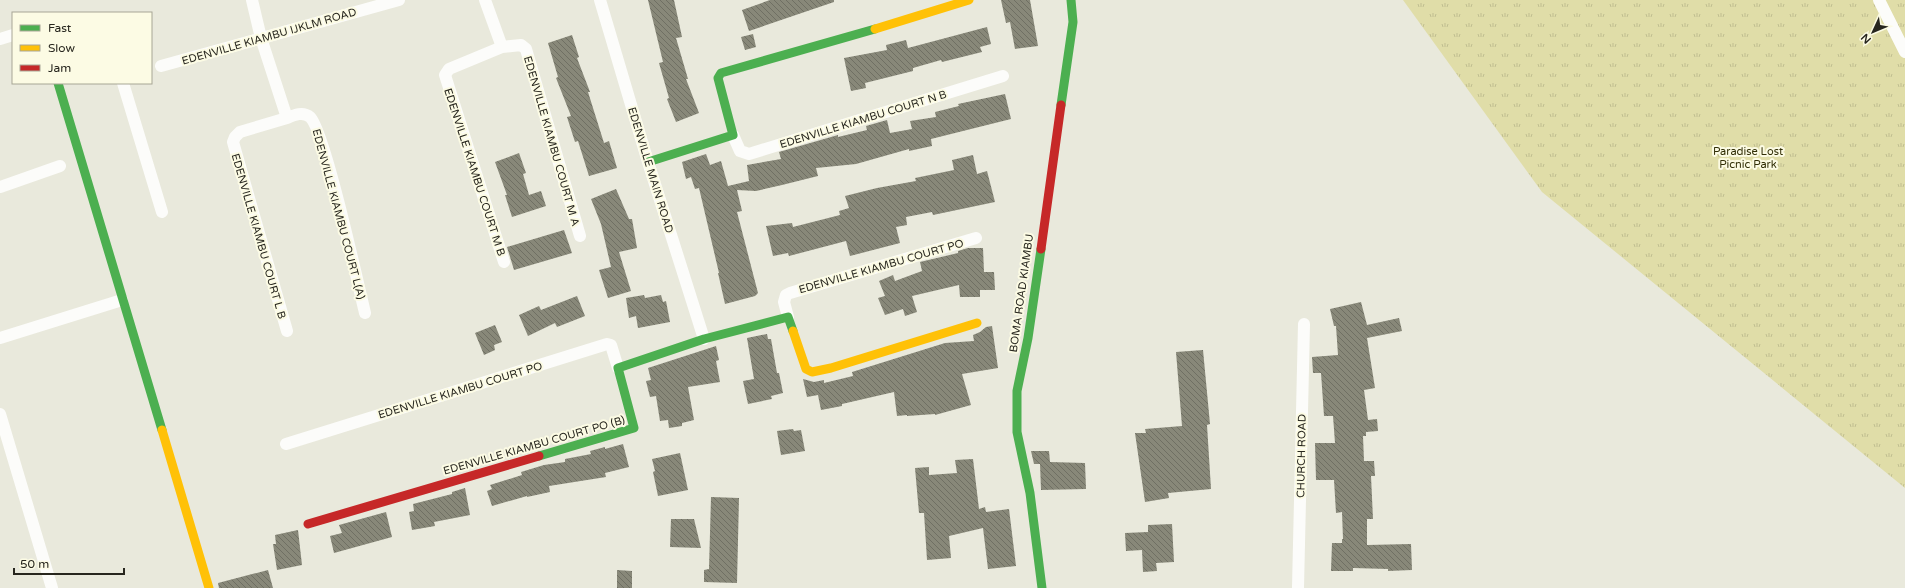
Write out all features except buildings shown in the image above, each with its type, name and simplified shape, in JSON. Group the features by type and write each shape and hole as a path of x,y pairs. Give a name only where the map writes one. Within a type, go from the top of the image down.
{"street":[{"path":"252,0 261,38 286,118"},
{"name":"EDENVILLE KIAMBU IJKLM ROAD","path":"162,66 399,0"},
{"path":"485,0 502,47"},
{"name":"EDENVILLE MAIN ROAD","path":"600,0 648,162 704,339"},
{"path":"648,162 733,135 718,78 721,73 857,35 969,0"},
{"name":"BOMA ROAD KIAMBU","path":"1042,588 1030,493 1017,432 1018,391 1028,338 1073,22 1071,0"},
{"path":"1879,0 1905,52"},
{"path":"0,39 12,35"},
{"name":"EDENVILLE KIAMBU COURT M A","path":"502,47 521,44 526,49 580,236"},
{"name":"EDENVILLE KIAMBU COURT M B","path":"502,47 449,69 445,75 504,262"},
{"name":"EDENVILLE KIAMBU COURT N B","path":"733,135 740,151 749,154 1003,76"},
{"path":"58,84 209,588"},
{"path":"123,84 162,212"},
{"name":"EDENVILLE KIAMBU COURT L(A)","path":"286,118 301,113 307,115 315,124 324,152 365,313"},
{"name":"EDENVILLE KIAMBU COURT L B","path":"286,118 240,132 232,142 287,331"},
{"path":"0,187 60,166"},
{"name":"EDENVILLE KIAMBU COURT PO","path":"788,317 784,302 786,295 790,293 976,238"},
{"path":"0,338 122,300"},
{"path":"618,368 704,339 788,317 806,369 812,372 831,368 977,323"},
{"name":"CHURCH ROAD","path":"1298,588 1304,324"},
{"name":"EDENVILLE KIAMBU COURT PO","path":"286,444 607,344 611,345 618,368"},
{"name":"EDENVILLE KIAMBU COURT PO (B)","path":"308,524 634,428 618,368"},
{"path":"0,414 52,588"}],"green space":[{"name":"Paradise Lost Picnic Park","path":"1403,0 1905,0 1905,488 1542,192"}],"traffic: fast":[{"path":"1061,105 1073,22 1071,0"},
{"path":"648,162 733,135 718,78 721,73 875,29"},
{"path":"58,84 162,430"},
{"path":"1041,249 1028,338 1017,391 1017,432 1030,493 1042,588"},
{"path":"539,456 634,428 618,368 704,339 788,317 793,331"}],"traffic: slow":[{"path":"875,29 969,0"},
{"path":"793,331 806,369 812,372 831,368 977,323"},
{"path":"162,430 209,588"}],"traffic: jam":[{"path":"1041,249 1061,105"},
{"path":"308,524 539,456"}]}
